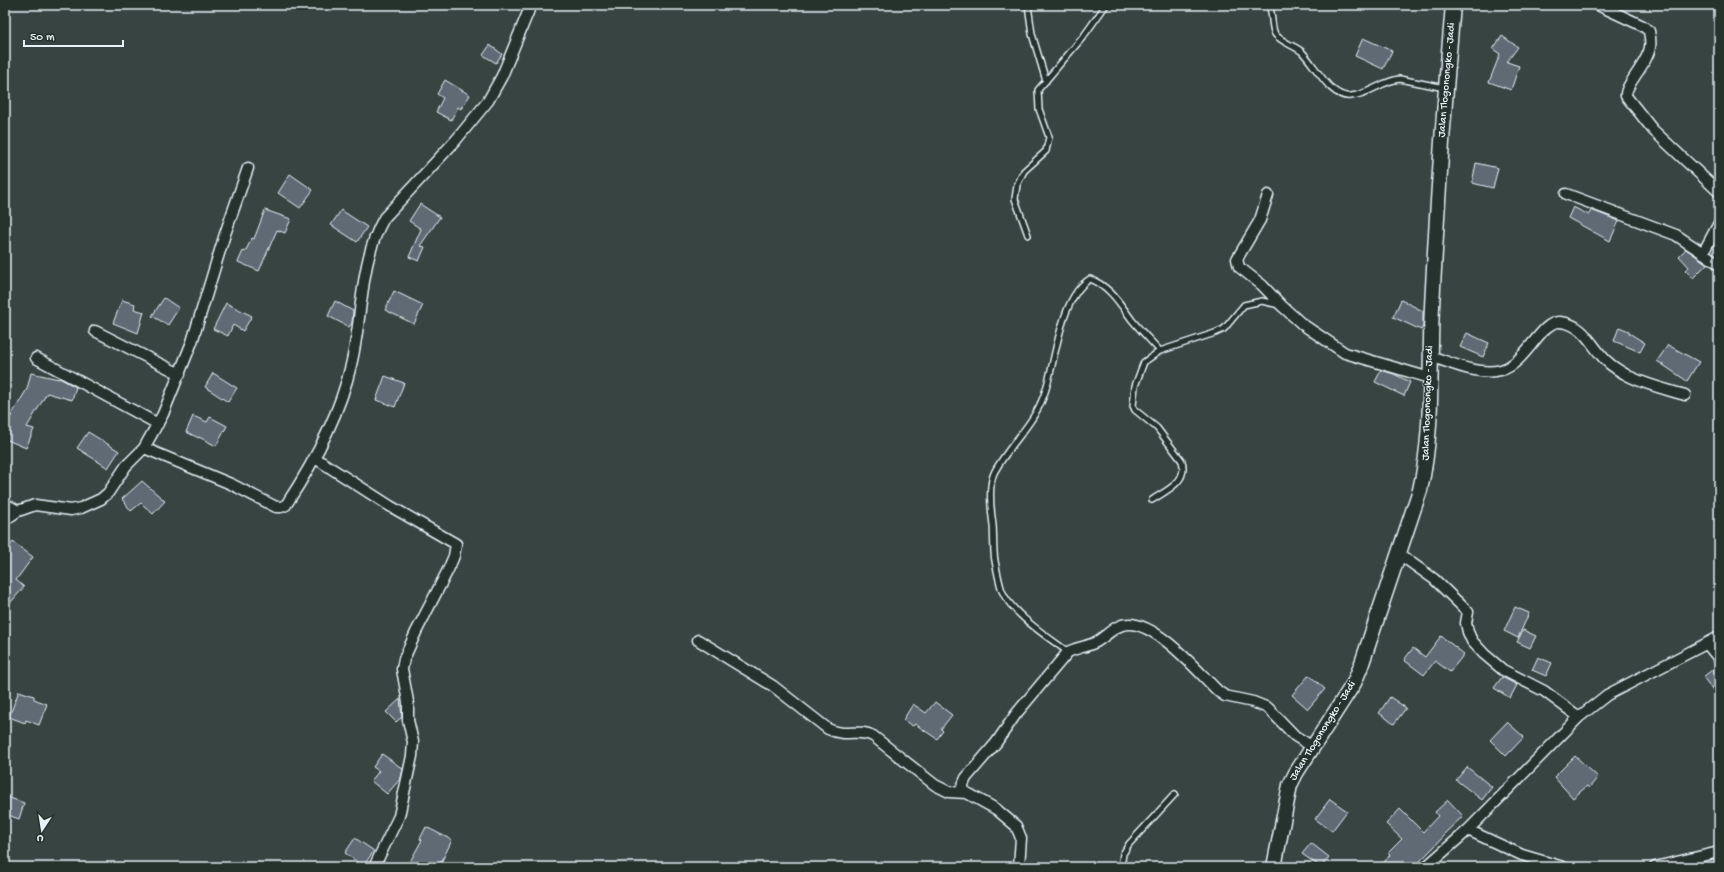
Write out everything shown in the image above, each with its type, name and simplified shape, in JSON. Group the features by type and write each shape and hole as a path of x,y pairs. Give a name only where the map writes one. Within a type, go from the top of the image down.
{"street":[{"path":"144,448 231,484 276,507 286,505 315,458 347,382 352,364 368,258 376,232 384,218 456,140 488,101 502,76 531,5"},
{"name":"Jalan Tlogonongko - Jadi","path":"1274,867 1290,785 1354,683 1399,554 1420,490 1425,467 1428,437 1433,284 1453,5"},
{"path":"1598,5 1644,26 1649,31 1650,47 1648,56 1642,68 1626,90 1626,96 1653,130 1719,192"},
{"path":"5,520 18,511 35,505 71,510 81,508 101,499 108,493 126,466 144,448 158,424 192,342 225,234 248,168"},
{"path":"1566,194 1676,235 1719,264"},
{"path":"1268,195 1260,220 1240,253 1238,264 1302,324 1345,353 1430,378"},
{"path":"1703,253 1719,223"},
{"path":"1430,356 1473,369 1490,371 1501,370 1512,366 1547,327 1559,322 1568,324 1583,332 1589,337 1601,356 1613,367 1626,375 1685,395"},
{"path":"95,331 180,374"},
{"path":"36,358 158,424"},
{"path":"315,458 390,506 456,544 454,556 448,570 416,632 404,659 402,669 407,694 408,720 413,742 412,756 399,816 374,867"},
{"path":"5,504 18,511"},
{"path":"1399,554 1434,580 1468,612 1466,623 1468,632 1472,641 1484,654 1503,670 1544,691 1579,717"},
{"path":"960,792 966,778 996,743 1016,714 1068,652 1095,642 1120,625 1128,624 1144,626 1157,633 1219,692 1225,696 1253,702 1268,708 1295,736 1313,747"},
{"path":"1426,867 1468,830 1579,717 1607,695 1719,637"},
{"path":"698,640 773,686 828,729 837,734 866,733 873,736 935,785 948,792 967,793 996,809 1016,826 1021,838 1019,867"},
{"path":"1707,644 1719,659"},
{"path":"1468,830 1522,855 1563,867"},
{"path":"1655,867 1671,865 1714,852 1719,852"}],"lane":[{"path":"1028,5 1032,34 1046,81"},
{"path":"1028,236 1015,199 1017,184 1024,171 1046,152 1049,137 1039,108 1038,90 1083,36 1106,5"},
{"path":"1269,5 1276,35 1302,53 1338,94 1352,96 1393,80 1400,79 1446,88"},
{"path":"1068,652 1014,609 1002,591 995,560 990,501 994,473 1029,423 1044,396 1058,337 1069,307 1082,284 1090,279 1100,282 1160,350"},
{"path":"1152,500 1174,486 1182,476 1184,467 1182,461 1157,428 1135,410 1133,406 1135,386 1144,362 1160,350 1224,329 1244,304 1262,300 1282,306"},
{"path":"1120,867 1123,854 1129,844 1175,794"}],"building":[{"path":"1502,36 1518,47 1507,62 1519,66 1511,90 1489,82 1500,54 1493,49"},
{"path":"1363,38 1392,51 1383,69 1355,56"},
{"path":"490,45 502,54 496,63 483,55"},
{"path":"445,80 470,95 461,109 458,107 451,120 436,112 443,98 437,94"},
{"path":"1476,163 1498,168 1493,188 1472,183"},
{"path":"290,174 313,190 300,208 278,193"},
{"path":"420,204 440,217 420,246 425,247 419,261 409,257 421,229 409,221"},
{"path":"1573,207 1589,215 1591,210 1619,221 1610,241 1568,218"},
{"path":"265,210 291,219 285,233 277,230 259,271 238,262 243,251 245,252 252,238 254,239"},
{"path":"341,210 367,227 357,242 331,225"},
{"path":"1686,249 1707,264 1693,278 1685,270 1689,267 1679,256"},
{"path":"394,291 423,305 414,324 385,310"},
{"path":"164,298 179,308 168,325 152,316"},
{"path":"122,300 135,304 134,309 144,312 138,333 113,323"},
{"path":"1401,300 1423,311 1423,326 1421,330 1393,317"},
{"path":"335,301 353,311 352,323 349,327 328,316"},
{"path":"226,303 252,316 243,331 233,325 228,336 213,329"},
{"path":"1619,327 1629,331 1629,333 1645,343 1640,352 1614,341"},
{"path":"1467,333 1489,343 1483,357 1460,347"},
{"path":"1668,345 1699,362 1687,381 1657,361"},
{"path":"1381,370 1394,374 1410,382 1404,396 1375,382"},
{"path":"31,373 59,378 76,387 72,400 47,393 27,427 34,429 26,448 5,439 5,430 12,414 27,389"},
{"path":"213,373 237,388 228,402 205,387"},
{"path":"385,376 404,383 395,407 376,400"},
{"path":"193,416 207,422 210,417 227,426 216,446 186,432"},
{"path":"88,432 119,451 108,468 77,448"},
{"path":"142,481 165,501 153,514 141,503 131,511 122,499"},
{"path":"13,542 33,557 16,580 24,587 5,609 5,552"},
{"path":"1515,607 1529,613 1518,638 1504,631"},
{"path":"1523,630 1536,636 1530,648 1517,642"},
{"path":"1441,636 1464,654 1450,672 1435,661 1424,675 1404,660 1413,648 1425,657"},
{"path":"1538,657 1552,663 1546,676 1532,670"},
{"path":"1713,669 1719,677 1719,698 1703,677"},
{"path":"1309,675 1325,689 1308,709 1292,695"},
{"path":"1502,677 1517,685 1510,698 1494,688"},
{"path":"19,691 34,696 34,699 47,704 39,725 26,720 25,723 9,717"},
{"path":"1390,697 1406,708 1394,724 1379,713"},
{"path":"400,699 402,717 396,722 386,712"},
{"path":"935,702 952,715 941,729 943,731 937,739 915,724 913,726 903,720 913,704 926,713"},
{"path":"1507,722 1524,737 1506,756 1490,740"},
{"path":"382,754 403,769 401,778 387,794 371,781 379,771 373,767"},
{"path":"1575,756 1598,777 1589,788 1587,786 1573,798 1554,777"},
{"path":"1467,767 1492,787 1482,800 1456,780"},
{"path":"5,796 24,803 19,819 5,814"},
{"path":"1330,799 1347,811 1332,831 1315,819"},
{"path":"1448,800 1463,816 1444,834 1445,835 1414,867 1380,867 1390,855 1388,853 1402,839 1386,824 1400,809 1423,832 1438,816 1435,812"},
{"path":"426,827 452,840 439,867 407,867 422,840 420,839"},
{"path":"355,838 374,851 363,866 345,853"},
{"path":"1311,843 1329,857 1321,867 1302,854"}]}
